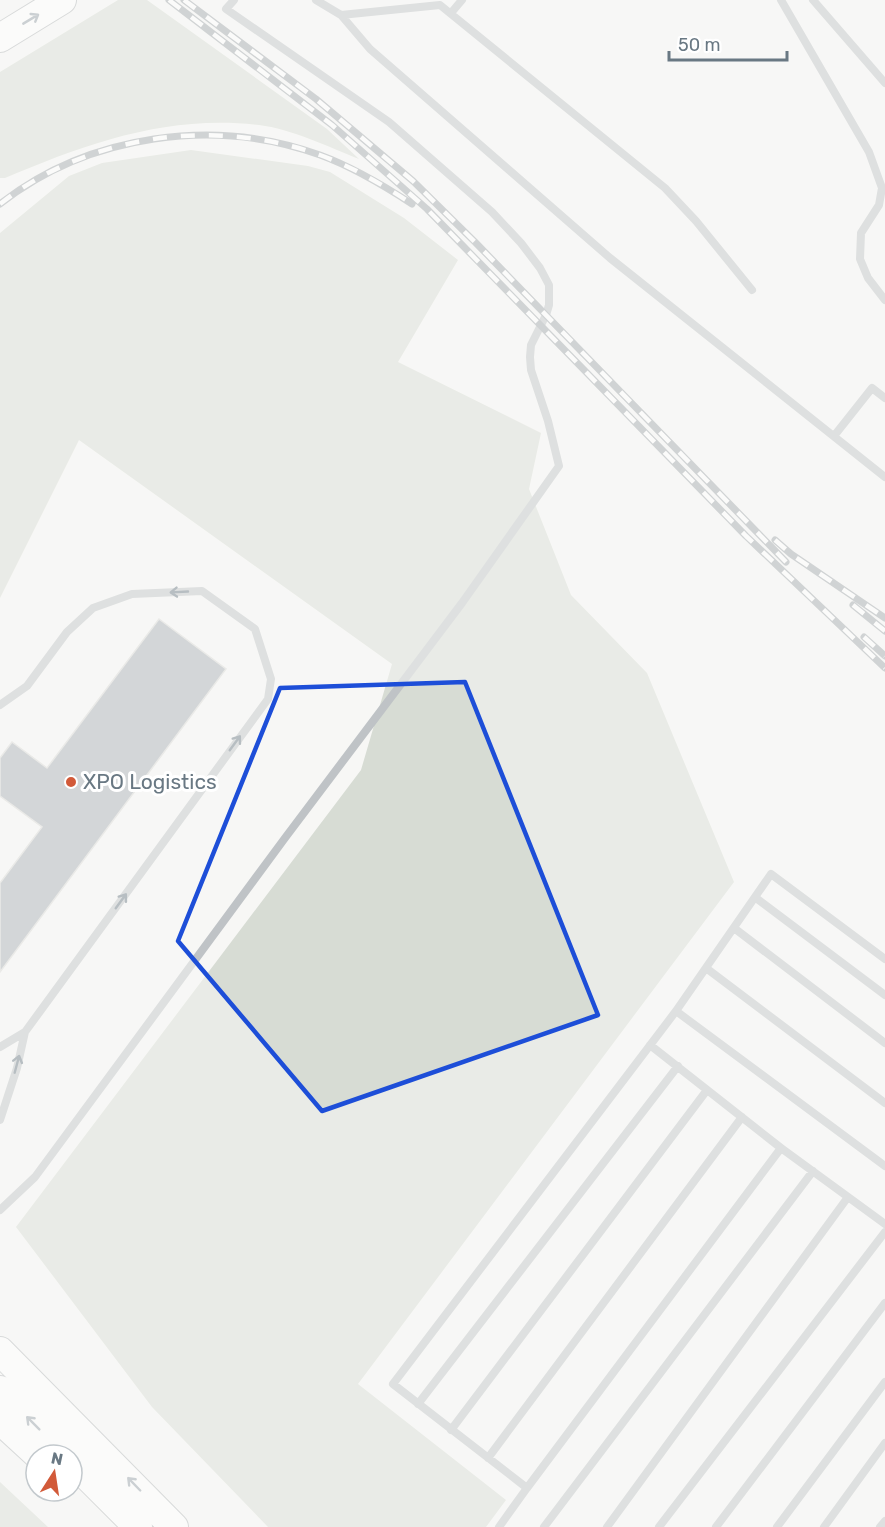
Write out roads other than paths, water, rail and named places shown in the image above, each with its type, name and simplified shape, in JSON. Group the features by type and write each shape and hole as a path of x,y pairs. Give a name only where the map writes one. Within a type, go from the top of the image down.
{"highway":[{"path":"0,38 62,0"},
{"path":"0,1351 174,1527"},
{"path":"0,1390 54,1443"},
{"path":"0,1420 25,1443"},
{"path":"84,1473 138,1527"},
{"path":"84,1500 111,1527"}],"lane":[{"path":"0,1210 35,1177 278,847 462,603 559,466 531,364 531,345 549,305 549,285 540,268 521,243 492,212 389,122 226,9 234,0"},
{"path":"316,0 341,15 370,49 610,258 885,477"},
{"path":"451,13 462,0"},
{"path":"782,0 869,152 882,188 879,205 861,233 860,259 868,278 883,294"},
{"path":"813,0 885,82"},
{"path":"341,15 440,5 665,188 696,221 752,290"},
{"path":"834,436 873,388 885,398"},
{"path":"0,705 27,686 68,632 93,608 132,594 202,591 255,629 271,679 268,699 25,1032 0,1047"},
{"path":"527,1488 393,1384 676,1011 771,874 885,959"},
{"path":"756,898 885,995"},
{"path":"735,928 885,1044"},
{"path":"706,968 885,1103"},
{"path":"676,1011 885,1166"},
{"path":"0,1120 17,1068 25,1032"},
{"path":"650,1044 781,1148 885,1224"},
{"path":"418,1404 678,1066"},
{"path":"451,1430 707,1090"},
{"path":"488,1458 742,1117"},
{"path":"499,1527 781,1148"},
{"path":"544,1527 813,1171"},
{"path":"607,1527 848,1197"},
{"path":"659,1527 885,1232"},
{"path":"716,1527 885,1304"},
{"path":"777,1527 885,1382"},
{"path":"824,1527 885,1443"},
{"path":"880,1527 885,1521"}],"railway":[{"path":"169,0 332,125 427,209 746,536 885,668"},
{"path":"184,0 316,99 413,181 786,562"},
{"path":"0,204 35,180 73,161 113,148 154,139 196,135 238,137 280,143 320,155 368,177 412,204"},
{"path":"775,540 791,554 885,618"},
{"path":"853,605 885,631"},
{"path":"864,637 885,656"}],"place":[{"name":"XPO Logistics","path":"71,782"}]}
